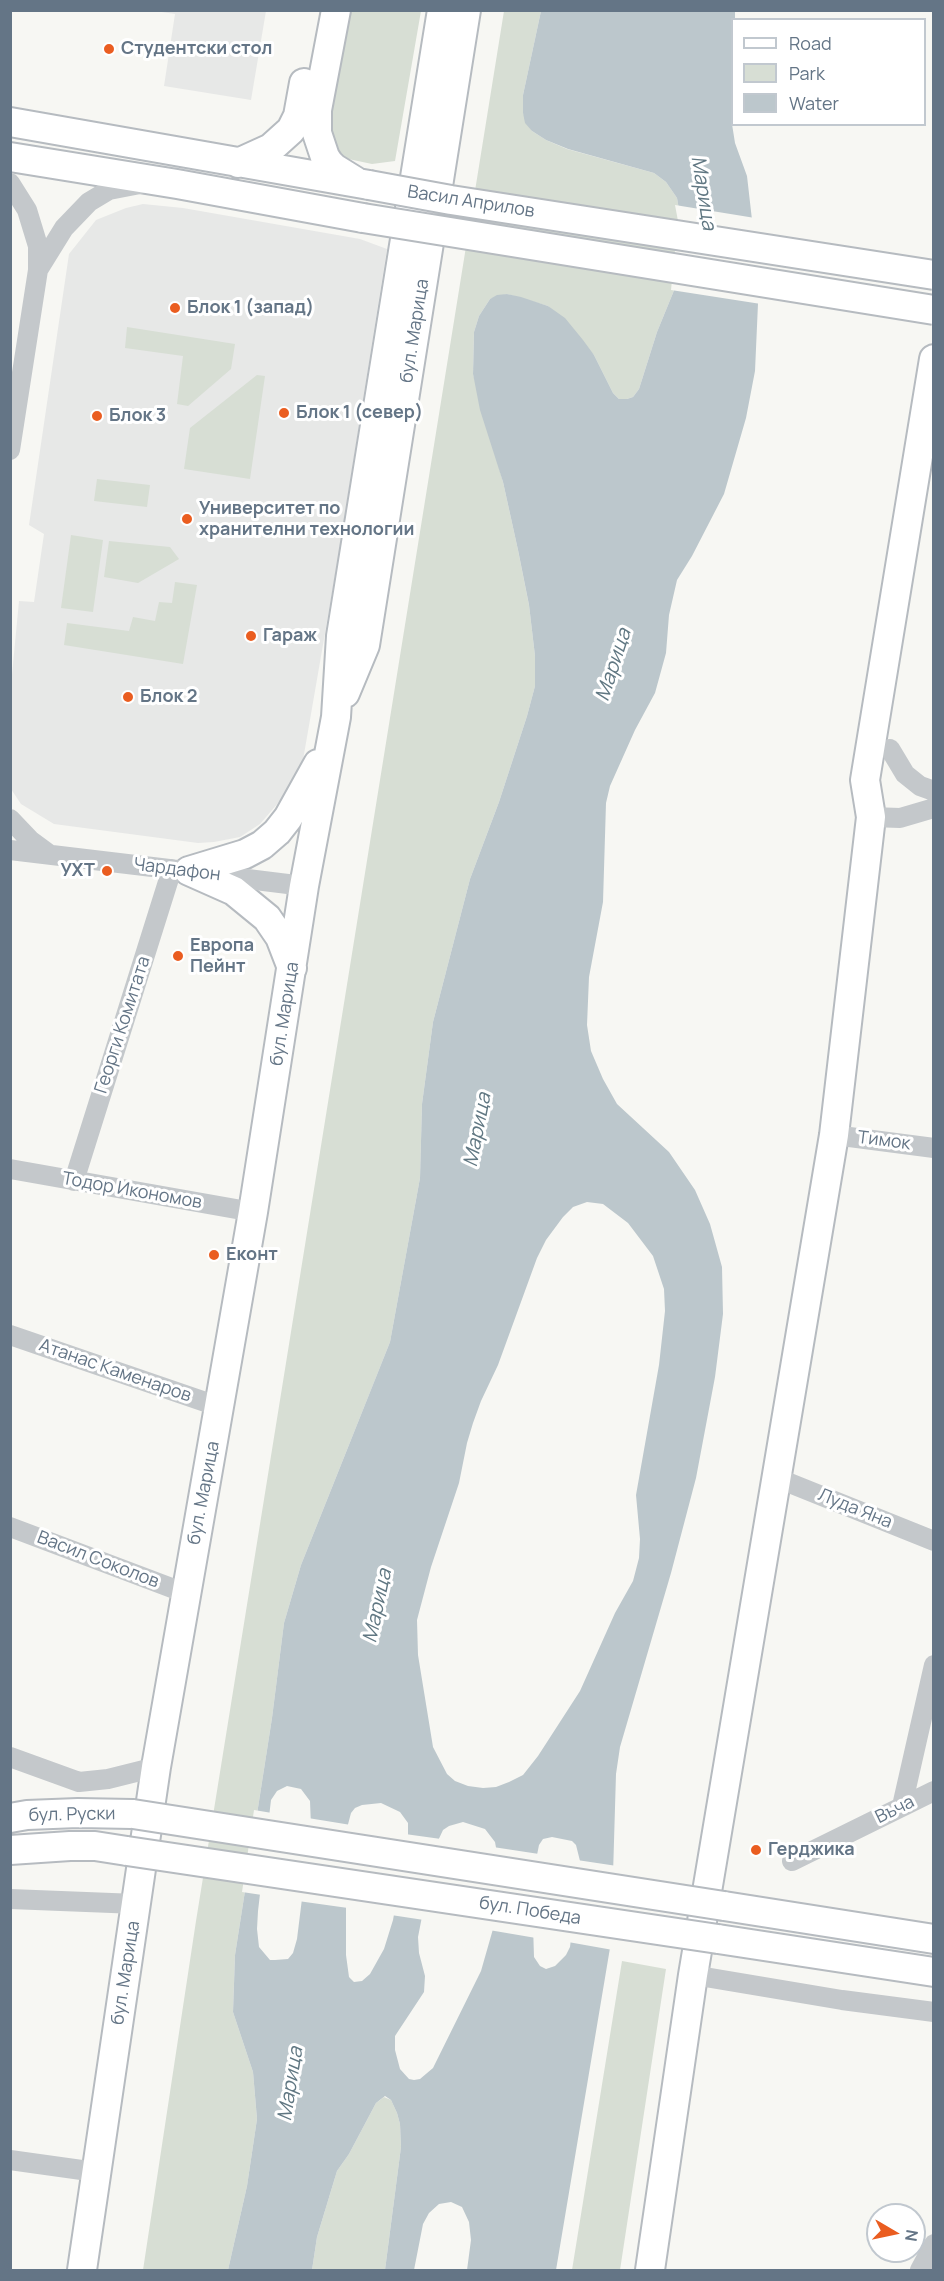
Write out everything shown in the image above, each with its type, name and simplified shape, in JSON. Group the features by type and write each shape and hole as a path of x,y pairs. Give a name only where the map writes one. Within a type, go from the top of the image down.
{"street":[{"path":"238,163 271,148 286,136 295,123 318,10"},
{"path":"336,10 317,110 317,133 329,163 364,184"},
{"name":"бул. Марица","path":"82,2271 156,1767 185,1593 220,1407 304,886 333,729 341,636 442,10"},
{"name":"бул. Марица","path":"333,729 365,645 466,10"},
{"path":"10,108 16,113 54,129"},
{"name":"Васил Априлов","path":"10,122 451,200 933,275"},
{"name":"Васил Априлов","path":"10,156 363,218 933,310"},
{"path":"10,183 27,210 38,246 38,270 11,441"},
{"path":"38,270 72,219 98,195 132,184 177,184"},
{"path":"871,817 865,780 933,359"},
{"path":"650,2271 693,1976 834,1135 871,817 884,784 933,478"},
{"path":"181,870 245,854 262,845 277,832 288,819 333,729"},
{"path":"890,749 905,774 920,786 933,791"},
{"path":"871,817 900,818 933,808"},
{"path":"10,819 30,840 50,854"},
{"name":"Чардафон","path":"15,853 50,854 304,886"},
{"path":"181,870 234,891 267,918 280,937 292,968"},
{"name":"Георги Комитата","path":"74,1181 181,870"},
{"name":"Тимок","path":"834,1135 933,1148"},
{"name":"Тодор Икономов","path":"10,1169 253,1212"},
{"name":"Атанас Каменаров","path":"10,1335 220,1407"},
{"name":"Луда Яна","path":"777,1478 933,1540"},
{"name":"Васил Соколов","path":"10,1527 185,1593"},
{"path":"902,1806 933,1665"},
{"path":"10,1757 79,1782 108,1779 156,1767"},
{"name":"Въча","path":"792,1861 933,1791"},
{"name":"бул. Руски","path":"10,1818 78,1813 133,1814"},
{"name":"бул. Победа","path":"133,1814 933,1939"},
{"name":"бул. Руски","path":"10,1850 95,1846 127,1851"},
{"name":"бул. Победа","path":"127,1851 933,1971"},
{"path":"12,1898 137,1904"},
{"path":"693,1976 933,2012"},
{"path":"10,2160 96,2172"},
{"path":"920,2271 933,2244"}],"shaded area":[{"path":"155,11 266,11 251,100 164,86 175,14"},
{"name":"Университет по хранителни технологии","path":"143,204 183,208 360,239 387,249 303,760 285,795 260,824 240,837 214,842 198,843 54,824 21,804 11,789 11,685 19,601 34,602 44,534 29,525 69,254 96,220"}],"green space":[{"path":"344,11 421,11 395,161 372,164 339,157 325,124"},
{"path":"504,11 541,11 523,95 523,113 532,131 567,149 654,173 666,182 677,198 681,221 675,288 657,332 639,389 633,397 627,399 619,399 613,393 594,355 548,306 507,294 490,299 479,316 474,332 473,374 503,482 529,605 535,656 535,686 499,802 470,879 433,1022 422,1104 420,1178 390,1342 301,1565 284,1623 272,1718 235,1955 233,2012 253,2072 257,2119 247,2186 228,2270 143,2270 196,1921"},
{"path":"127,327 235,344 231,369 188,406 177,404 183,356 125,348"},
{"path":"257,375 265,376 250,479 184,469 190,428"},
{"path":"97,479 150,485 147,507 94,501"},
{"path":"71,535 103,540 93,612 61,608"},
{"path":"109,541 170,547 179,559 138,583 104,577"},
{"path":"175,582 197,585 183,664 64,645 67,623 129,631 133,617 155,621 159,602 172,603"},
{"path":"622,1961 666,1969 620,2270 572,2270"},
{"path":"384,2097 391,2100 397,2113 401,2147 385,2270 312,2270 317,2237 337,2171 349,2154 376,2103"}],"water":[{"name":"Марица","path":"541,11 735,11 735,18 731,18 731,126 747,176 759,281 755,371 746,418 724,494 677,580 669,615 666,653 655,693 635,730 610,786 606,803 603,902 589,977 587,1025 591,1051 617,1104 669,1152 695,1190 710,1224 722,1267 723,1314 715,1377 696,1478 620,1747 616,1774 611,1942 556,2270 467,2270 471,2240 469,2222 462,2207 451,2202 439,2204 429,2213 423,2224 414,2270 385,2270 401,2147 397,2113 391,2100 385,2096 376,2103 349,2154 337,2171 317,2237 312,2270 228,2270 247,2186 257,2119 253,2072 233,2012 235,1955 272,1718 284,1623 301,1565 390,1342 420,1178 422,1104 433,1022 470,879 499,802 535,686 535,656 529,605 503,482 480,410 473,374 474,332 479,316 490,299 497,295 507,294 521,297 548,306 565,318 583,340 594,355 613,393 619,399 627,399 633,397 639,389 657,332 675,288 681,221 677,198 666,182 654,173 568,149 546,140 532,131 525,123 523,95","holes":["587,1202 603,1204 628,1223 653,1256 664,1289 665,1311 659,1365 636,1495 640,1539 639,1558 633,1581 615,1613 580,1691 538,1756 523,1775 509,1782 496,1787 468,1786 455,1781 447,1774 433,1747 418,1655 417,1620 431,1567 459,1483 473,1423 498,1365 537,1258 546,1240 563,1217 573,1207","287,1786 301,1789 310,1801 311,1826 297,1939 293,1953 288,1959 270,1960 259,1947 258,1911 271,1800 277,1791","381,1803 400,1812 408,1823 408,1836 393,1920 384,1949 370,1974 362,1981 354,1982 349,1977 346,1955 346,1832 351,1813 355,1808","463,1822 485,1829 495,1842 497,1853 493,1929 481,1971 433,2068 420,2079 414,2080 409,2079 400,2069 395,2050 395,2036 424,1992 425,1976 419,1953 418,1937 436,1845 443,1830","552,1837 572,1841 576,1845 580,1861 570,1947 566,1955 555,1966 546,1969 540,1966 534,1957 533,1925 535,1865 539,1845 543,1839"]}],"pier":[{"path":"675,205 755,218 762,281 761,304 671,290 678,221"},
{"path":"254,1810 272,1813 262,1895 242,1892"},
{"path":"308,1818 351,1825 347,1857 348,1908 298,1901"},
{"path":"405,1834 441,1839 424,1920 391,1915"},
{"path":"493,1847 539,1854 536,1938 489,1930"},
{"path":"577,1860 617,1866 613,1950 568,1942"}],"place":[{"name":"Студентски стол","path":"109,49"},
{"name":"Блок 1 (запад)","path":"175,308"},
{"name":"Блок 1 (север)","path":"284,413"},
{"name":"Блок 3","path":"97,416"},
{"name":"Университет по хранителни технологии","path":"187,519"},
{"name":"Гараж","path":"251,636"},
{"name":"Блок 2","path":"128,697"},
{"name":"УХТ","path":"107,871"},
{"name":"Европа Пейнт","path":"178,956"},
{"name":"Еконт","path":"214,1255"},
{"name":"Герджика","path":"756,1850"}]}
